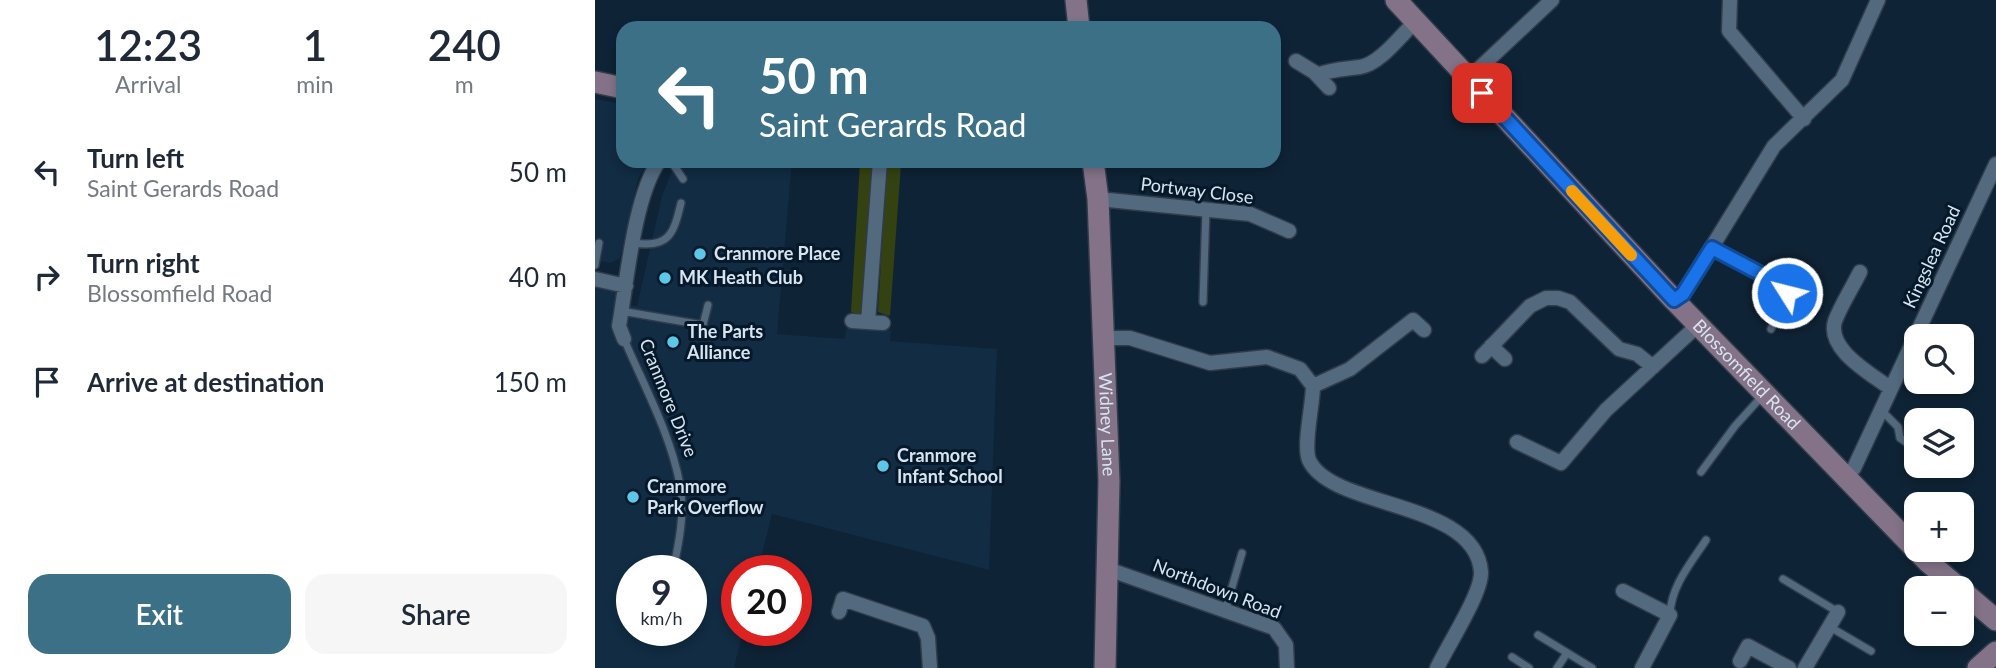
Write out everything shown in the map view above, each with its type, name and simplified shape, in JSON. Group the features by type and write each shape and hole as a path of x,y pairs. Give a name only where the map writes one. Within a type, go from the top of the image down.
{"main road":[{"path":"1076,0 1079,21"},
{"name":"Blossomfield Road","path":"1396,0 1674,300 1945,576"},
{"path":"595,82 616,86"},
{"name":"Widney Lane","path":"1095,181 1109,481 1105,568 1105,668"},
{"name":"Blossomfield Road","path":"1974,601 1996,621"},
{"path":"1978,668 1996,652"}],"street":[{"path":"1469,78 1552,0"},
{"path":"1730,0 1727,10 1729,31 1804,118"},
{"path":"1674,300 1683,294 1775,146 1842,80 1878,0"},
{"path":"1317,75 1335,68 1361,67 1374,61 1416,22"},
{"path":"1296,61 1317,75 1329,88"},
{"name":"Kingslea Road","path":"1846,478 1881,410 1996,164"},
{"name":"Cranmore Drive","path":"624,339 619,326 621,311 642,198 654,168"},
{"path":"852,321 876,322 880,168"},
{"name":"Portway Close","path":"1095,181 1206,208 1250,214 1289,231"},
{"path":"1860,272 1835,321 1834,334 1838,346 1891,389"},
{"path":"595,279 626,286"},
{"path":"1505,359 1486,351 1530,306 1546,298 1558,298 1570,302 1619,349 1637,354 1653,368"},
{"path":"1313,386 1350,369 1413,320 1424,330"},
{"path":"1517,442 1561,463 1606,410 1698,325"},
{"path":"1101,338 1140,340 1210,363 1267,356 1300,369 1313,386 1306,451 1310,463 1335,482 1368,497 1442,522 1460,534 1474,554 1481,571 1476,597 1454,632 1437,668"},
{"name":"Northdown Road","path":"1105,568 1280,633 1286,645 1287,668"},
{"path":"1623,592 1670,615 1642,668"},
{"path":"839,612 843,599 923,626 929,638 930,668"},
{"path":"1805,668 1838,612"},
{"path":"1739,665 1748,646 1789,668"}],"lane":[{"path":"675,168 683,179"},
{"path":"634,243 648,245 664,240 674,233 681,203"},
{"path":"1203,302 1206,208"},
{"path":"595,265 599,243"},
{"path":"1712,248 1786,289 1787,293 1771,329"},
{"path":"621,311 703,325 708,305"},
{"name":"Cranmore Drive","path":"624,339 674,460 682,508 676,555"},
{"path":"1701,472 1735,426 1764,394"},
{"path":"1881,410 1898,427 1900,438 1904,441"},
{"path":"1670,615 1670,600 1706,540"},
{"path":"1225,611 1242,553"},
{"path":"1783,579 1838,612"},
{"path":"1829,627 1871,651"},
{"path":"1538,635 1592,668"},
{"path":"1557,668 1567,653"},
{"path":"1512,657 1529,668"}],"shaded area":[{"path":"595,99 616,103 616,168 644,168 638,179 620,258 610,263 595,260"},
{"path":"673,168 791,168 777,334 845,339 846,328 891,330 890,341 997,349 989,570 772,514 762,555 721,555 721,646 739,646 734,668 595,668 595,285 622,290 620,304 637,306 662,196"}],"green space":[{"path":"860,168 874,168 864,316 851,312"},
{"path":"887,168 901,168 890,316 878,312"}],"slow traffic":[{"path":"1572,191 1631,255"}],"place":[{"name":"Cranmore Place","path":"700,254"},
{"name":"MK Heath Club","path":"665,278"},
{"name":"The Parts Alliance","path":"673,342"},
{"name":"Cranmore Infant School","path":"883,466"},
{"name":"Cranmore Park Overflow","path":"633,497"}],"route":[{"path":"1482,93 1674,300 1683,294 1712,248 1780,284 1787,293"}]}
